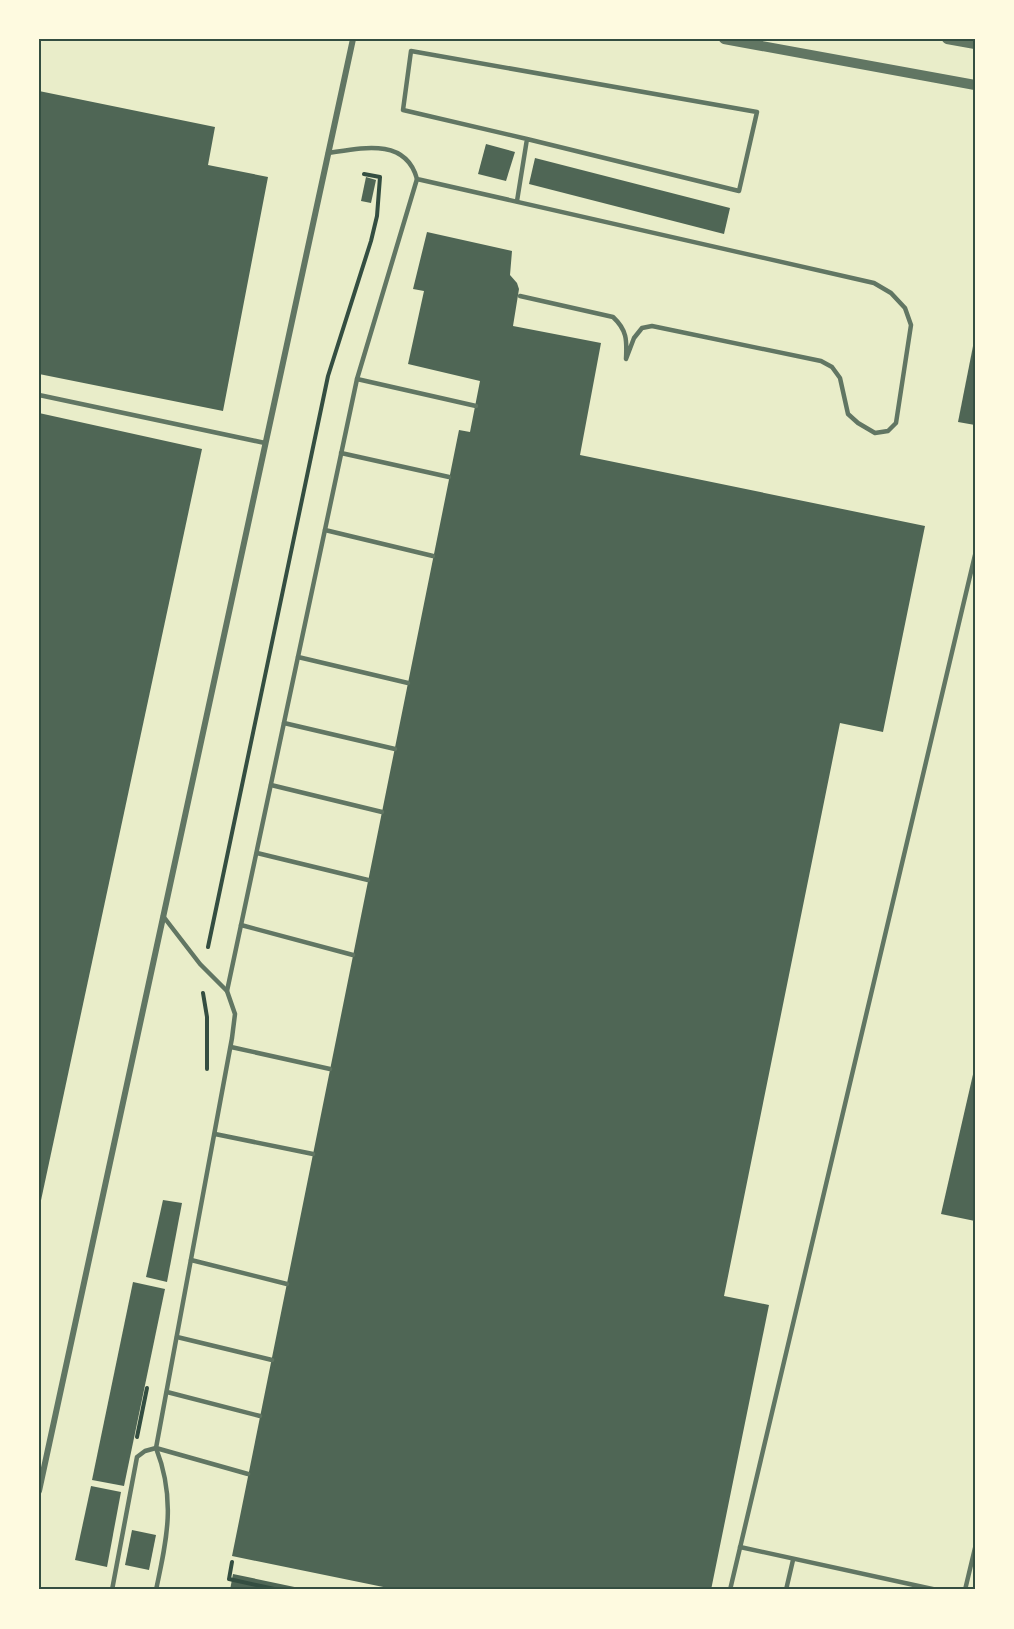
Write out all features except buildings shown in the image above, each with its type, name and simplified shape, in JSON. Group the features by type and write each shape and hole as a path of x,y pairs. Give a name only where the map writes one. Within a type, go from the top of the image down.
{"street":[{"path":"39,1491 353,39"},
{"path":"724,39 975,85"},
{"path":"947,39 975,44"}],"lane":[{"path":"411,51 757,112 739,191 527,139 403,110 411,51"},
{"path":"517,201 527,139"},
{"path":"227,991 357,379 417,179 414,167 407,159 393,151 370,146 328,153"},
{"path":"417,179 874,283 891,293 905,308 911,325 896,423 888,431 875,433 858,423 848,414 840,378 832,367 821,361 652,326 642,328 634,338 626,358 627,337 622,326 613,317 520,296"},
{"path":"357,379 476,406"},
{"path":"39,395 265,443"},
{"path":"341,453 449,477"},
{"path":"325,530 433,556"},
{"path":"730,1590 975,555"},
{"path":"298,657 408,683"},
{"path":"284,723 395,749"},
{"path":"271,785 382,812"},
{"path":"257,853 368,880"},
{"path":"156,1590 169,1515 164,1469 156,1448 231,1047 235,1014 227,991 200,964 163,916"},
{"path":"241,925 353,955"},
{"path":"231,1047 330,1069"},
{"path":"214,1134 313,1154"},
{"path":"191,1260 287,1284"},
{"path":"177,1337 272,1360"},
{"path":"167,1392 260,1416"},
{"path":"112,1590 137,1457 145,1450 156,1448 248,1474"},
{"path":"740,1547 937,1590"},
{"path":"965,1590 975,1548"},
{"path":"786,1590 793,1560"}],"path":[{"path":"207,949 328,376 377,216 380,177 364,174"},
{"path":"202,989 207,1017 207,1070"},
{"path":"136,1444 148,1385"},
{"path":"232,1562 230,1579 279,1590"}]}
